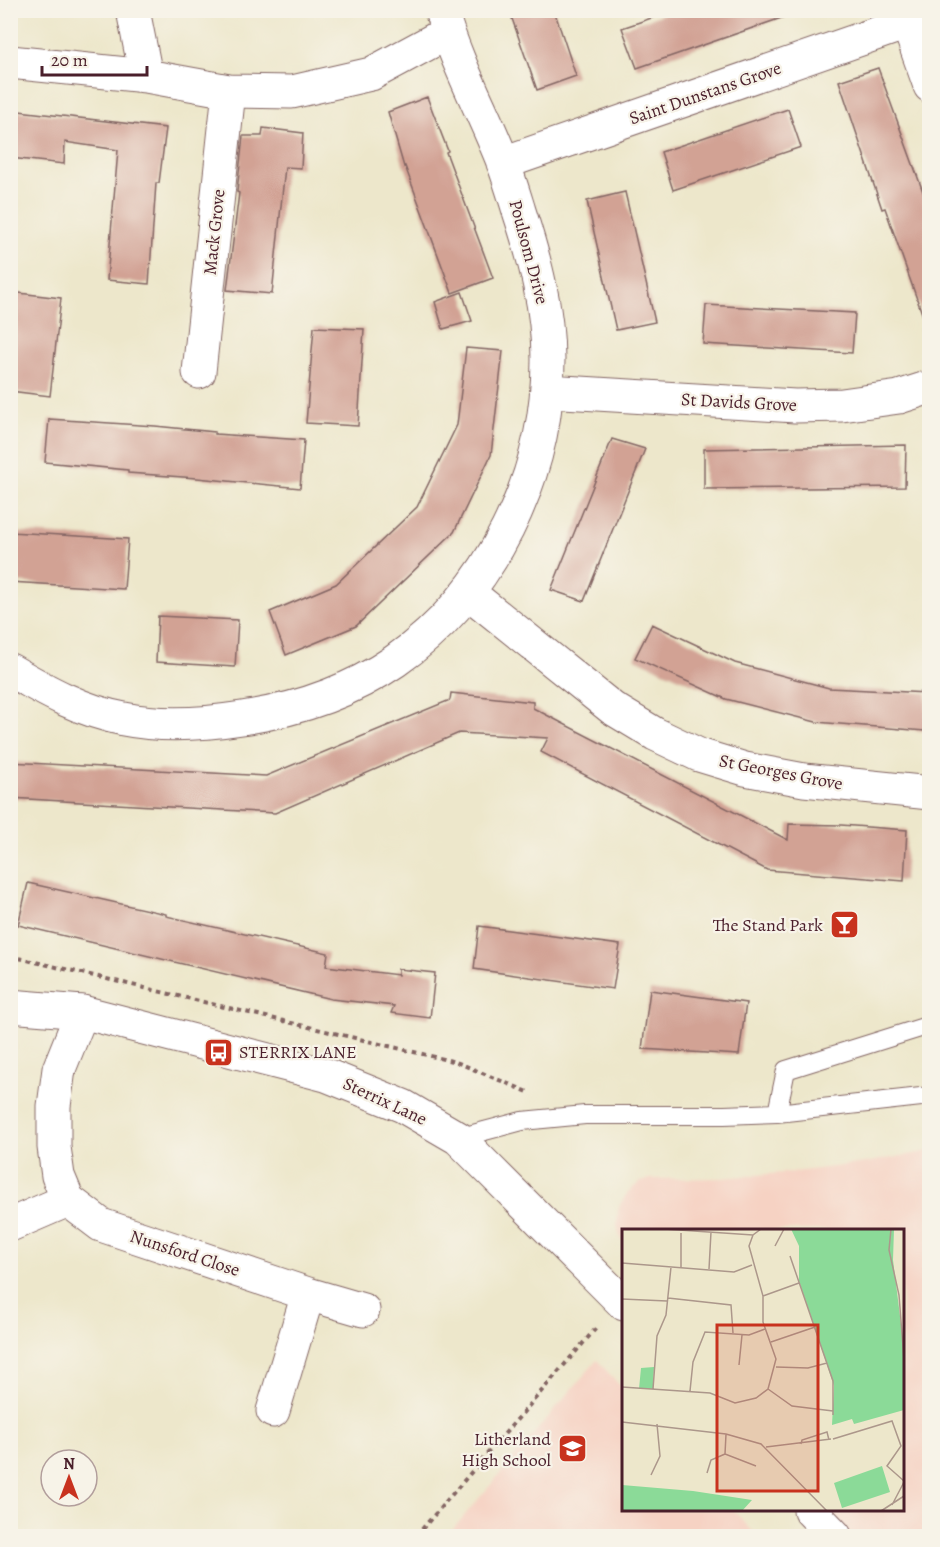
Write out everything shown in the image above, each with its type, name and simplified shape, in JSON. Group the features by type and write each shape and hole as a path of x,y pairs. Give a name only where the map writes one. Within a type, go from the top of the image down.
{"street":[{"path":"133,10 146,76"},
{"path":"905,17 930,86"},
{"name":"Saint Dunstans Grove","path":"503,163 905,17"},
{"path":"10,62 146,76 230,91 292,92 371,74 444,22"},
{"name":"Poulsom Drive","path":"10,670 46,691 84,708 124,719 163,723 212,723 270,714 317,700 358,682 395,661 432,632 469,593 512,522 526,486 537,453 543,424 548,391 548,358 546,319 540,281 531,249 503,163 444,22"},
{"name":"Mack Grove","path":"199,372 230,91"},
{"name":"St Davids Grove","path":"548,391 795,406 842,405 899,397 930,387"},
{"name":"St Georges Grove","path":"469,593 612,708 655,734 699,755 745,769 804,780 930,793"},
{"name":"Sterrix Lane","path":"10,1006 82,1012 326,1075 403,1106 458,1138 622,1302"},
{"path":"10,1226 68,1200 58,1176 54,1147 54,1106 58,1069 82,1012"},
{"name":"Nunsford Close","path":"68,1200 101,1225 363,1310"},
{"path":"273,1411 308,1294"},
{"path":"812,1511 835,1536"}],"lane":[{"path":"777,1113 786,1070 930,1025"},
{"path":"458,1138 522,1121 585,1115 777,1113 930,1096"}],"path":[{"path":"10,956 456,1062 532,1093"},
{"path":"416,1536 622,1302"}],"shaded area":[{"path":"929,1151 929,1536 845,1536 820,1511 904,1511 904,1229 622,1229 622,1240 617,1225 618,1210 628,1192 639,1183 649,1179 722,1178 865,1163"},
{"name":"Litherland High School","path":"597,1360 622,1388 622,1511 734,1511 757,1536 447,1536"}],"building":[{"path":"509,10 554,10 576,76 537,90"},
{"path":"675,10 789,10 790,15 637,68 622,28"},
{"path":"878,68 930,211 930,322 925,322 885,208 882,209 839,81"},
{"path":"427,97 493,278 452,293 404,167 388,112"},
{"path":"788,109 801,147 673,190 661,152"},
{"path":"10,110 166,128 159,183 156,183 149,284 107,280 118,150 65,142 64,164 10,158"},
{"path":"263,128 303,133 301,168 285,167 272,294 227,290 239,193 237,192 243,136 262,136"},
{"path":"625,192 655,322 616,330 587,201"},
{"path":"10,292 61,298 50,396 10,391"},
{"path":"462,292 472,321 443,329 435,302"},
{"path":"706,305 855,313 852,353 703,344"},
{"path":"314,327 364,329 358,426 306,423"},
{"path":"466,348 503,351 491,455 454,532 356,626 286,655 270,612 336,584 417,507 457,425"},
{"path":"49,419 304,440 300,488 128,473 128,470 45,462"},
{"path":"612,439 645,449 584,601 551,590"},
{"path":"906,445 905,487 704,489 704,449"},
{"path":"10,532 128,539 124,589 10,582"},
{"path":"158,616 238,620 235,667 156,662"},
{"path":"652,624 735,663 829,688 927,693 925,731 816,722 726,699 635,658"},
{"path":"451,693 533,702 533,708 788,840 789,824 907,830 904,881 767,870 541,752 548,738 459,733 275,813 10,798 10,762 266,776 450,700"},
{"path":"28,883 328,953 326,966 398,975 398,969 435,973 430,1018 391,1013 394,1006 331,999 18,925"},
{"path":"479,926 620,945 613,989 474,969"},
{"path":"650,990 746,1003 739,1055 642,1049"}],"place":[{"name":"The Stand Park","path":"844,925"},
{"name":"STERRIX LANE","path":"218,1052"},
{"name":"Litherland High School","path":"572,1449"}]}
